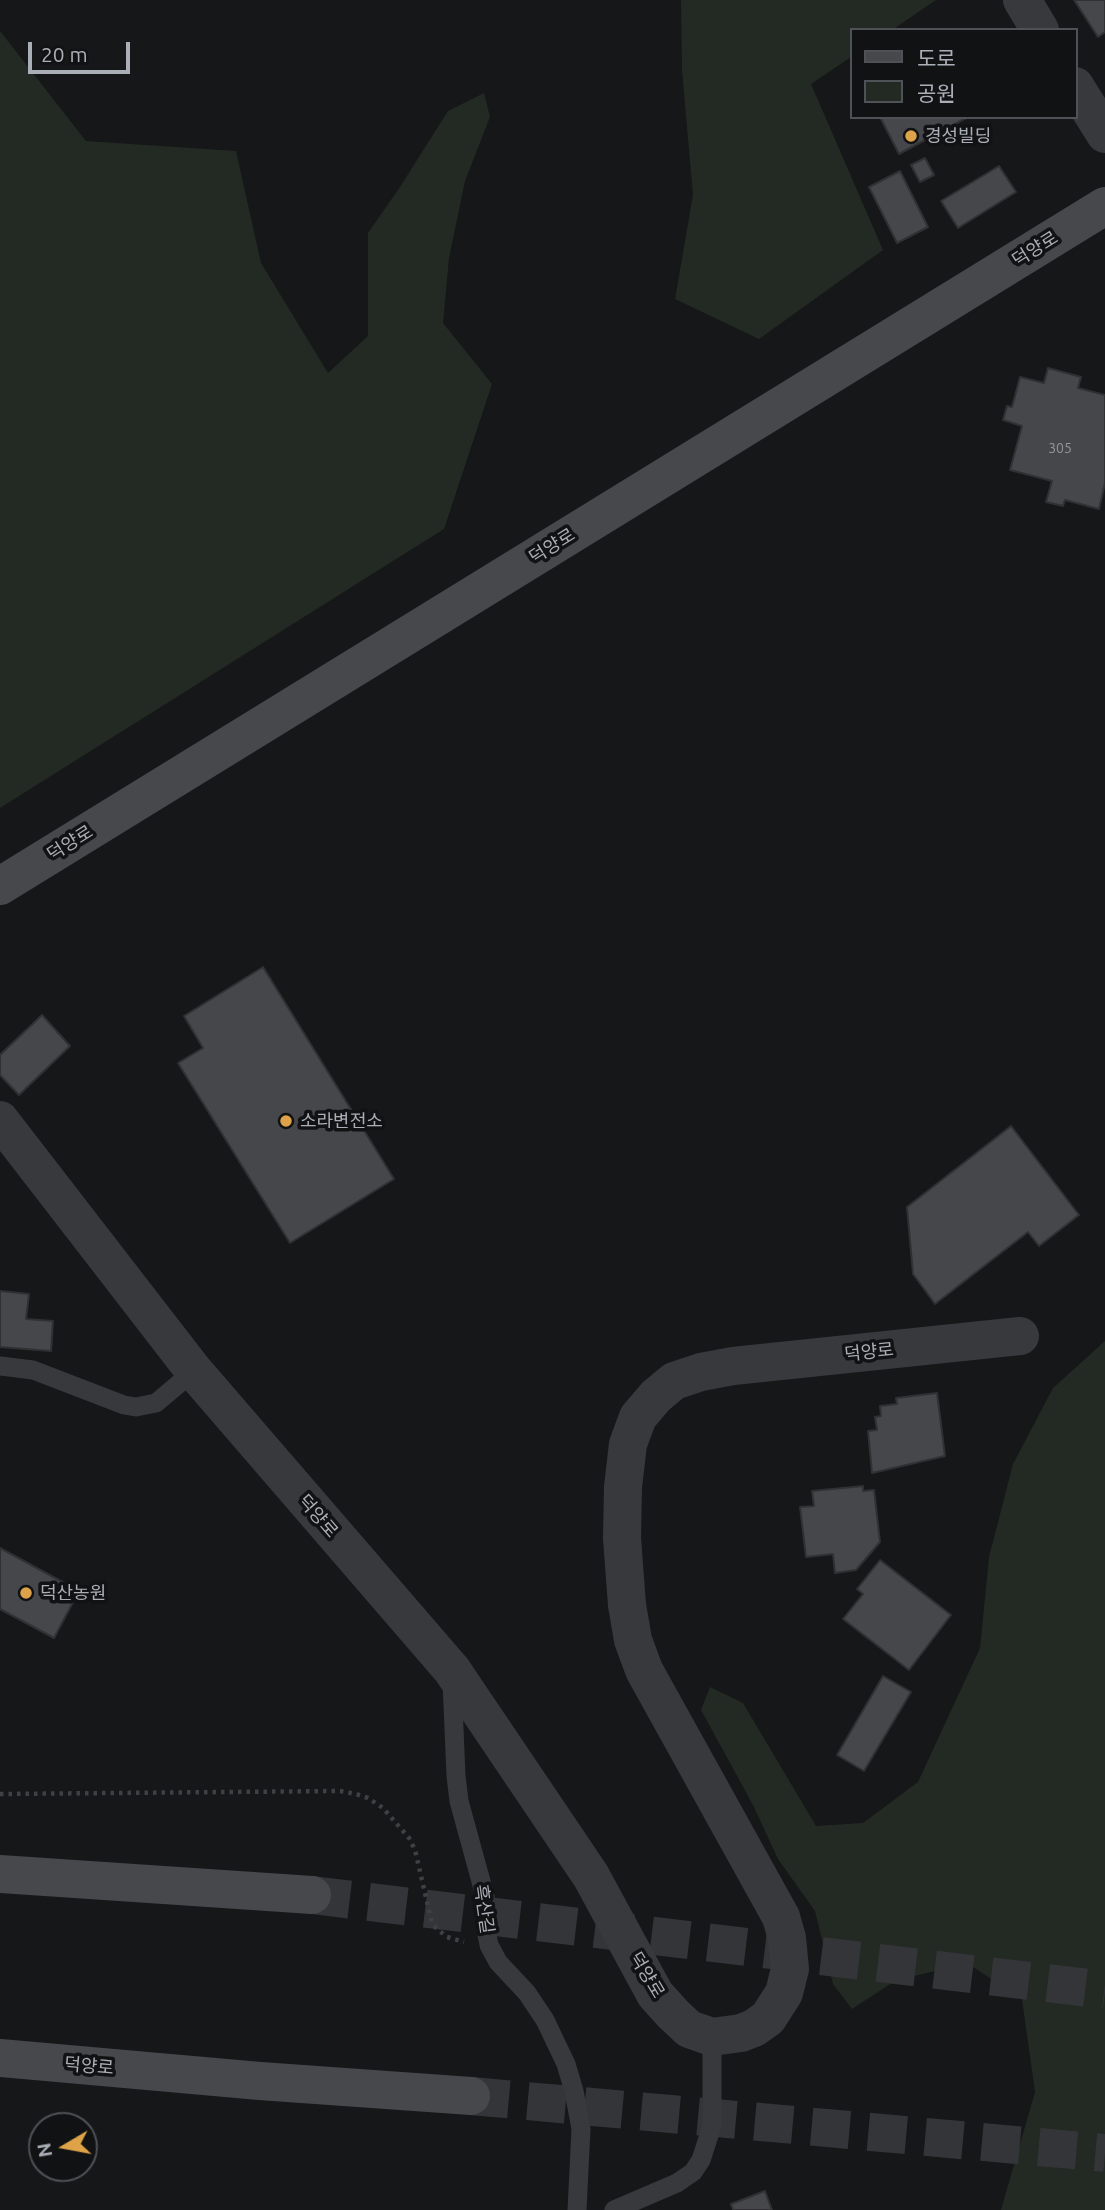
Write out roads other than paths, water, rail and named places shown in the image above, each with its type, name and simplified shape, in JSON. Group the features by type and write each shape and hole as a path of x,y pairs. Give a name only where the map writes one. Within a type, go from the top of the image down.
{"street":[{"path":"1022,0 1039,28"},
{"path":"1077,89 1105,134"},
{"name":"덕양로","path":"0,886 1105,206"},
{"name":"덕양로","path":"0,1120 194,1371 452,1670 591,1876 655,1994 690,2029 712,2037 741,2034 768,2018 784,1993 790,1969 787,1938 774,1905 644,1670 633,1640 627,1605 622,1538 628,1444 638,1417 656,1396 674,1381 701,1372 733,1366 1020,1336"},
{"path":"0,1874 312,1895"},
{"name":"덕양로","path":"0,2058 471,2096"}],"lane":[{"path":"0,1366 33,1370 124,1405 136,1407 156,1403 194,1371"},
{"name":"흑산길","path":"452,1670 459,1801 485,1896 489,1945 498,1962 527,1993 545,2020 566,2064 580,2129 577,2210"},
{"path":"614,2210 677,2183 693,2172 701,2160 712,2126 712,2037"}],"tunnel":[{"path":"312,1895 1105,1990"},
{"path":"471,2096 1105,2153"}],"place":[{"name":"경성빌딩","path":"911,136"},
{"name":"소라변전소","path":"286,1121"},
{"name":"덕산농원","path":"26,1593"}]}
